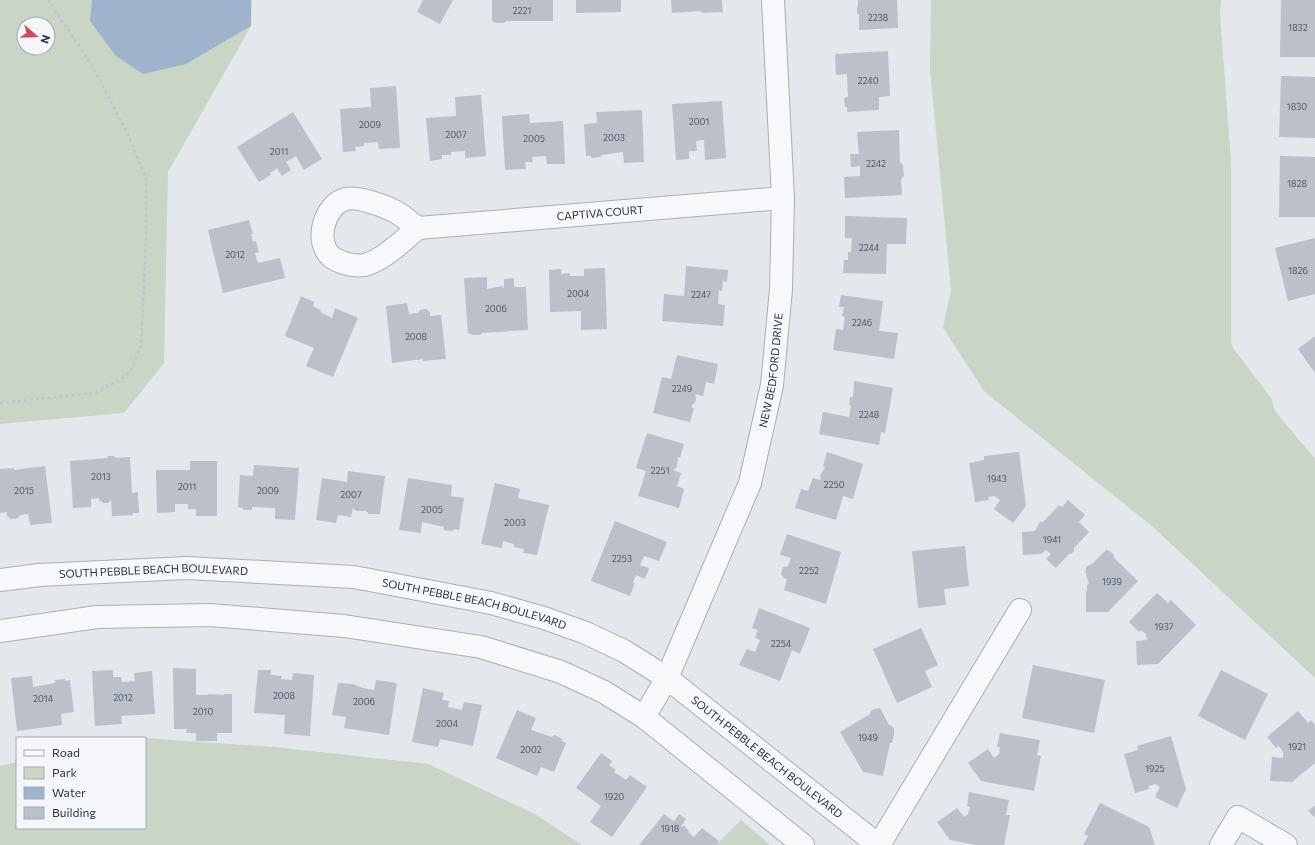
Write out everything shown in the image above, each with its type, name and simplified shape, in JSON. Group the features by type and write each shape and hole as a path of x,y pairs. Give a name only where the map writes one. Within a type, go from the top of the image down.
{"street":[{"name":"NEW BEDFORD DRIVE","path":"644,717 667,678 750,483 772,385 781,289 783,198 773,0"},
{"name":"CAPTIVA COURT","path":"418,228 783,198"},
{"name":"SOUTH PEBBLE BEACH BOULEVARD","path":"0,580 39,575 186,568 354,577 491,603 544,618 586,633 624,651 667,678 878,845"},
{"path":"878,845 1020,610"},
{"path":"0,631 97,617 210,615 344,626 481,647 561,672 604,692 644,717 803,845"},
{"path":"1221,845 1238,818 1286,845"}],"path":[{"path":"0,403 94,393 125,377 131,370 141,345 146,243 146,178 128,133 93,67 48,0"}],"green space":[{"path":"0,0 252,0 251,26 168,172 164,363 124,413 0,424"},
{"path":"931,0 1221,0 1220,14 1231,162 1231,342 1233,348 1271,398 1275,411 1315,459 1315,678 1153,527 985,392 943,328 951,290 930,69"},
{"path":"146,738 275,747 428,764 535,814 582,845 0,845 0,766 16,762 16,829 146,829"},
{"path":"741,820 770,845 716,845"}],"water":[{"path":"92,0 251,0 251,26 186,64 143,74 116,56 90,21"}],"building":[{"path":"423,0 453,0 440,24 417,12"},
{"path":"492,0 553,0 553,21 506,21 504,23 496,23 492,21"},
{"path":"576,0 621,0 621,12 576,13"},
{"path":"671,0 722,0 723,12 702,13 701,11 672,13"},
{"path":"858,0 897,0 898,28 859,30 859,14 857,14"},
{"path":"1281,0 1315,0 1315,57 1280,57"},
{"path":"888,51 890,96 879,97 879,110 847,112 844,98 848,97 847,74 836,75 835,54"},
{"path":"1281,76 1315,77 1315,138 1279,137"},
{"path":"396,86 400,148 379,149 378,142 364,143 364,146 355,147 356,151 343,152 340,109 371,107 370,88"},
{"path":"481,95 486,156 465,158 465,151 451,152 451,155 442,155 442,159 430,161 426,118 456,116 455,97"},
{"path":"722,101 726,158 705,160 704,140 696,141 697,151 689,151 689,159 676,160 672,104"},
{"path":"642,110 644,162 624,163 623,152 601,155 601,157 591,158 591,156 586,156 584,124 597,123 596,112"},
{"path":"293,112 322,159 304,170 296,156 286,162 291,170 282,176 277,168 270,173 271,175 259,182 237,147"},
{"path":"529,114 530,123 563,121 565,164 547,164 546,156 532,157 533,162 525,162 526,169 505,170 502,116"},
{"path":"899,130 900,162 903,165 904,176 901,179 902,195 845,198 844,177 860,176 860,166 851,167 850,154 859,154 857,132"},
{"path":"1280,156 1315,157 1315,217 1279,217"},
{"path":"845,216 907,218 906,244 887,244 886,274 843,273 844,260 848,260 848,252 851,252 852,238 845,238"},
{"path":"249,220 253,234 251,234 253,242 256,241 259,252 255,253 258,263 280,258 285,278 223,293 208,230"},
{"path":"1315,238 1315,294 1288,301 1275,248"},
{"path":"686,266 728,270 727,282 723,281 722,291 719,290 718,304 725,305 723,326 662,321 664,294 684,296"},
{"path":"605,268 607,329 581,330 581,311 550,312 549,270 561,269 561,274 570,273 570,276 584,276 584,269"},
{"path":"487,277 487,289 502,286 504,288 504,279 514,278 514,287 526,287 528,330 482,333 480,335 468,334 464,278"},
{"path":"841,295 883,301 879,331 898,333 894,359 833,350 836,329 843,330 845,317 842,316 844,307 839,307"},
{"path":"301,296 314,302 313,306 321,310 320,312 332,318 335,308 358,318 333,377 306,366 314,348 285,336"},
{"path":"407,303 409,314 418,313 420,310 426,309 430,312 430,316 441,315 446,359 423,361 423,359 392,363 386,306"},
{"path":"1315,336 1315,373 1298,349"},
{"path":"677,355 718,364 714,384 706,382 703,396 695,394 696,399 695,403 692,405 692,408 694,408 690,422 653,413 662,377 671,379"},
{"path":"854,381 893,388 885,433 881,432 879,445 819,434 823,412 849,417 851,405 849,405 850,397 853,397"},
{"path":"647,433 684,444 680,458 678,457 677,467 673,470 681,473 677,486 684,489 679,508 638,496 646,471 636,468"},
{"path":"827,452 863,464 853,499 843,496 836,520 795,508 801,489 808,491 813,478 820,480 820,476 825,467 823,466"},
{"path":"1019,452 1026,506 1013,523 994,509 1000,500 995,496 988,497 989,500 975,502 969,463 984,460 984,456"},
{"path":"108,456 114,456 116,458 130,457 132,493 138,492 139,513 133,513 133,515 112,516 111,500 108,503 103,503 99,501 99,498 91,499 91,507 73,508 70,461 107,458"},
{"path":"190,461 217,461 217,516 196,516 196,509 188,509 188,504 175,504 175,512 157,513 156,470 190,470"},
{"path":"254,465 299,468 295,520 275,519 275,508 252,507 252,510 243,510 243,508 238,507 240,475 253,476"},
{"path":"45,466 52,523 30,525 28,514 20,515 18,518 11,519 7,516 7,512 0,513 0,469 14,468 14,470"},
{"path":"348,471 385,476 380,514 368,514 368,512 366,512 367,511 356,511 353,508 351,517 338,515 336,523 316,520 322,478 347,482"},
{"path":"408,478 452,485 451,496 464,498 459,530 443,530 444,527 422,522 421,533 399,530"},
{"path":"495,483 520,489 518,498 549,505 537,555 523,553 524,549 514,547 514,544 503,541 502,548 481,544"},
{"path":"1068,500 1085,515 1079,522 1089,532 1074,548 1074,551 1069,554 1056,568 1046,559 1051,554 1046,550 1041,554 1023,555 1022,532 1035,531 1040,522 1043,522 1059,505 1062,507"},
{"path":"615,521 667,542 659,561 644,556 640,565 649,568 645,579 636,575 633,583 635,583 630,596 591,581"},
{"path":"787,534 841,552 826,604 784,590 787,579 781,574 783,567 788,566 791,558 780,555"},
{"path":"965,546 969,586 944,589 946,605 918,608 912,551"},
{"path":"1106,550 1110,551 1114,555 1114,558 1138,581 1108,612 1086,612 1086,591 1087,585 1089,584 1087,574 1085,572 1086,567 1092,564"},
{"path":"1157,593 1168,603 1171,600 1196,625 1158,664 1137,665 1136,641 1147,640 1146,634 1141,630 1139,632 1129,622"},
{"path":"759,608 810,628 800,654 792,650 780,681 739,665 747,649 755,652 760,640 755,638 758,630 752,628"},
{"path":"921,628 938,665 925,671 932,687 897,703 873,649"},
{"path":"1033,665 1105,680 1094,733 1022,718"},
{"path":"173,668 196,669 196,695 232,694 232,733 217,733 217,741 196,741 196,733 186,733 187,729 174,729"},
{"path":"113,670 113,677 121,677 122,682 135,681 134,673 152,671 155,714 121,716 122,724 95,726 92,671"},
{"path":"258,670 271,670 271,675 282,676 281,679 292,680 293,673 314,675 310,736 284,734 285,715 254,713"},
{"path":"1221,670 1268,694 1245,740 1198,716"},
{"path":"32,676 33,687 55,683 55,680 70,680 74,712 61,714 62,725 17,731 11,678"},
{"path":"376,680 397,683 389,735 344,728 346,717 332,715 338,683 353,684 374,690"},
{"path":"423,688 444,693 442,700 449,701 448,707 462,710 464,702 482,705 473,746 440,739 438,747 412,742"},
{"path":"880,708 889,725 894,729 892,743 890,743 883,776 863,772 840,732 870,714 871,711"},
{"path":"517,710 536,718 531,730 552,737 554,735 563,739 562,741 566,743 554,772 541,767 537,776 496,758"},
{"path":"1298,711 1308,723 1311,720 1315,725 1315,763 1292,782 1270,781 1272,757 1283,758 1283,752 1279,746 1276,748 1267,737"},
{"path":"1000,733 1040,740 1037,755 1041,756 1034,791 981,781 968,763 988,749 994,758 999,754 1000,747 997,747"},
{"path":"1171,736 1186,789 1177,808 1155,797 1160,787 1155,784 1148,786 1149,789 1135,793 1124,754 1138,750 1137,746"},
{"path":"601,753 612,761 609,765 616,770 614,772 626,780 630,775 647,787 612,837 590,822 601,806 576,788"},
{"path":"969,792 1009,800 1006,815 1010,815 1004,845 977,845 950,840 937,822 957,808 964,817 968,814 970,807 967,806"},
{"path":"1100,803 1149,827 1155,845 1083,845 1088,836 1084,834"},
{"path":"1315,805 1315,818 1308,811"},
{"path":"664,814 674,821 679,814 686,819 681,826 684,826 694,837 702,828 719,841 716,845 639,845"}]}
